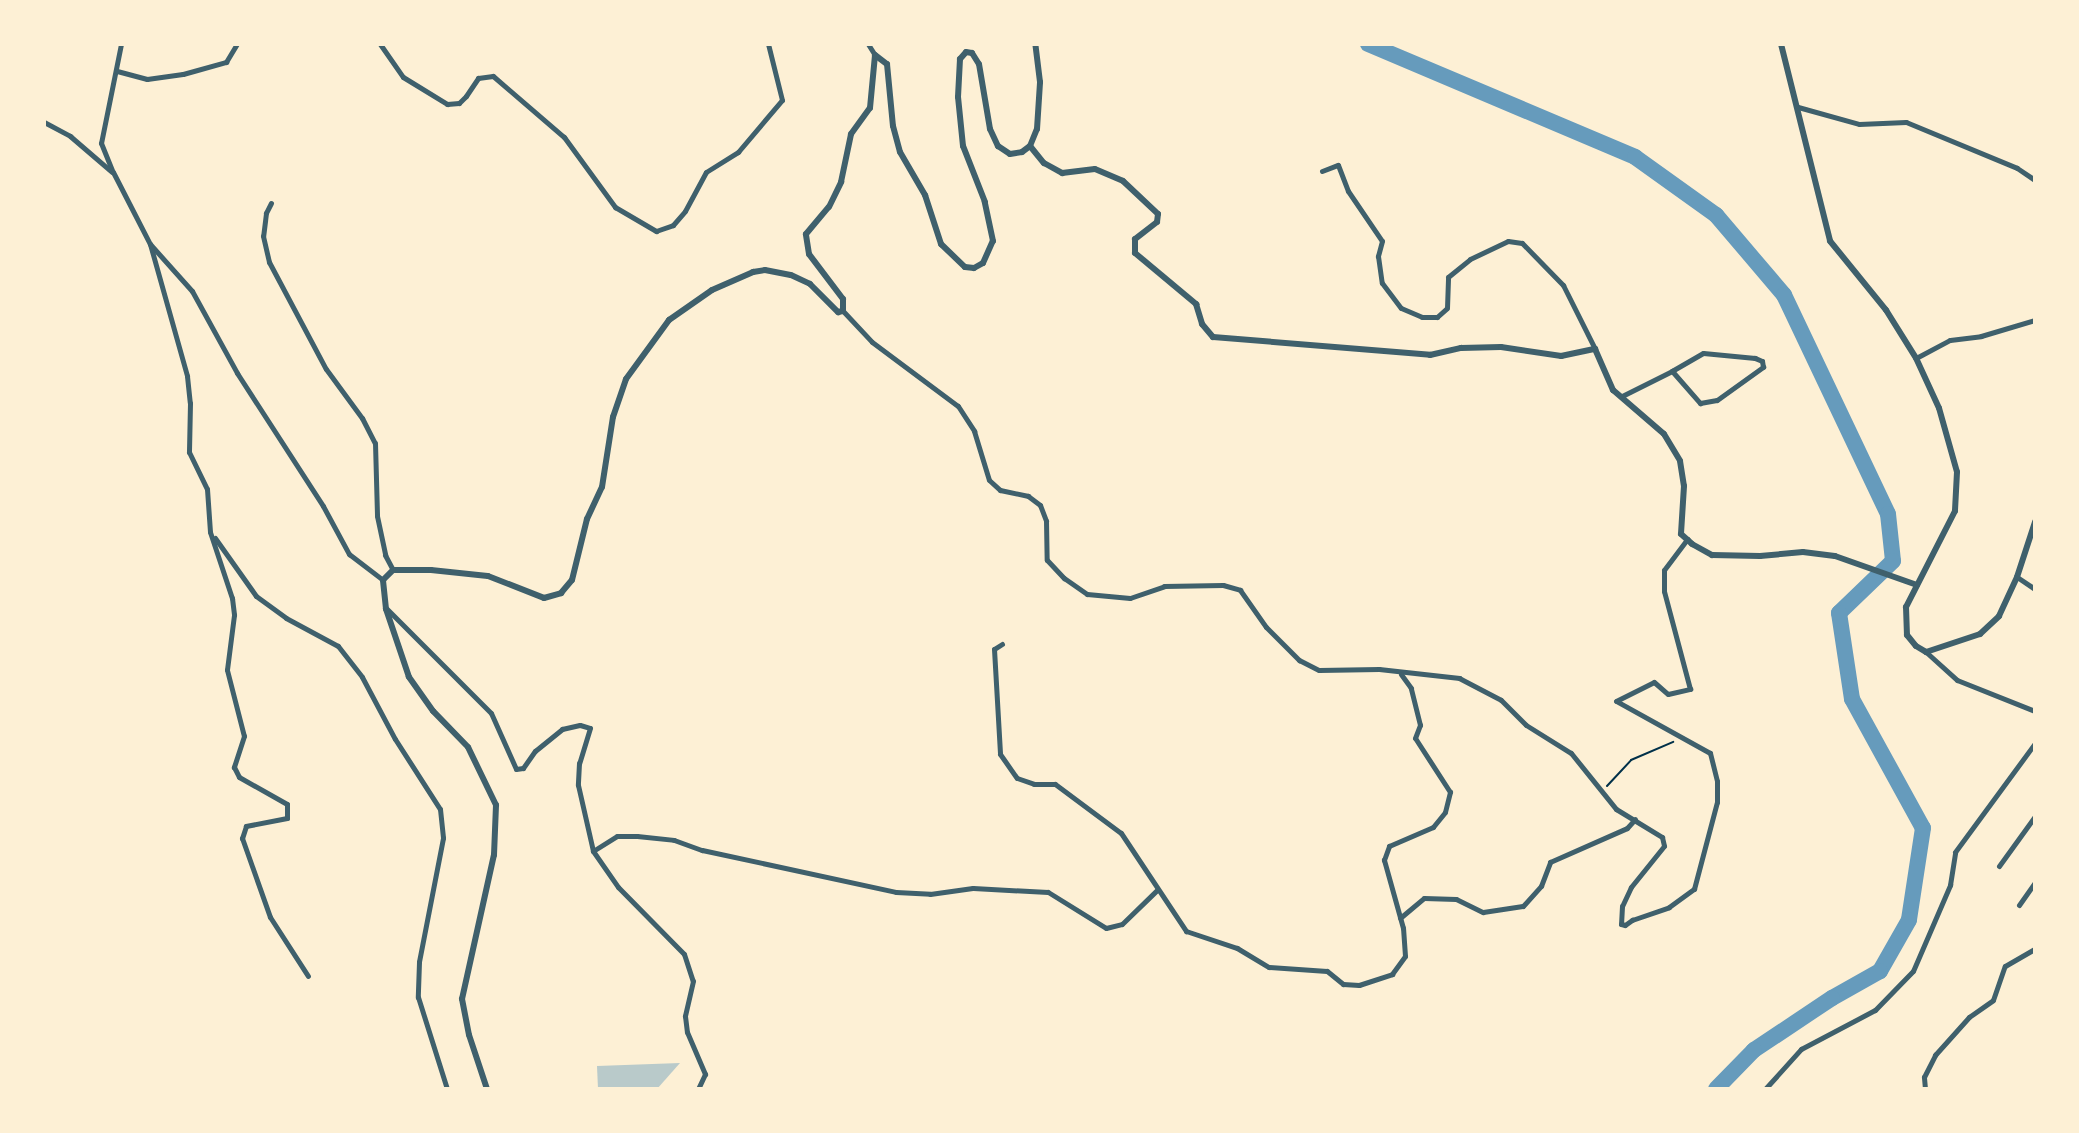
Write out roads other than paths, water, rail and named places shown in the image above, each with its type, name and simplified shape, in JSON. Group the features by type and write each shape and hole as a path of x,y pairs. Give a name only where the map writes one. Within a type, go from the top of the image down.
{"street":[{"path":"121,44 101,143 150,244 187,376 189,452 207,489 210,532 234,615 227,670 244,736 234,767 239,777 287,804 287,818 246,826 242,838 270,917 308,976"},
{"path":"117,71 147,79 183,74 226,62 237,44"},
{"path":"380,44 403,77 447,104 459,103 478,78 493,76 564,137 615,207 646,227 664,230 685,211 706,172 738,152 782,100 768,44"},
{"path":"868,44 875,55 887,64 893,126 900,152 925,195 941,244 965,267 974,268 983,263 991,252 993,241 985,202 963,146 958,97 960,59 966,52 972,53 979,64 990,129 998,146 1010,154 1030,146 1037,129 1040,82 1035,44"},
{"path":"1781,44 1830,241 1886,310 1916,358 1939,408 1957,472 1955,511 1906,607 1907,635 1957,680 2035,711"},
{"path":"875,55 870,108 851,134 841,182 829,207 806,234 809,254 843,299 843,311 872,342 958,406 974,431 989,480 1000,490 1028,496 1040,505 1046,521 1047,560 1064,578 1087,594 1130,598 1164,586 1203,582 1240,590 1266,627 1299,660 1319,670 1379,669 1459,678 1501,700 1526,725 1571,753 1616,809 1662,837 1664,846 1631,887 1622,906 1621,924 1625,925 1669,907 1694,889 1714,816 1717,781 1710,753 1616,701 1654,682 1668,694 1690,689 1664,591 1664,570 1687,539"},
{"path":"1798,107 1859,124 1906,122 2017,168 2035,180"},
{"path":"44,122 70,136 113,172"},
{"path":"1030,146 1044,163 1062,173 1095,169 1123,181 1158,214 1157,222 1135,239 1135,253 1196,304 1202,324 1213,337 1430,355 1461,348 1501,347 1561,356 1595,349"},
{"path":"1322,171 1338,165 1348,191 1382,241 1378,256 1382,283 1401,308 1422,317 1437,317 1447,308 1448,277 1482,253 1508,241 1522,243 1563,285 1613,390 1664,434 1680,461 1684,486 1681,534 1687,539 1712,555 1803,552 1835,556 1917,585"},
{"path":"271,203 266,213 263,236 269,262 326,369 362,418 375,443 377,516 385,555 393,570"},
{"path":"150,244 192,291 237,373 323,506 349,554 383,580 386,609 409,677 433,711 468,747 496,805 494,855 462,999 469,1035 487,1089"},
{"path":"383,580 393,570 431,570 488,576 544,598 561,593 572,580 587,519 602,487 613,417 626,379 669,320 712,290 765,270 791,275 810,284 838,312 843,311"},
{"path":"1916,358 1950,340 1981,336 2035,320"},
{"path":"1622,396 1703,353 1755,358 1762,361 1763,367 1717,400 1700,403 1672,371"},
{"path":"1926,652 1980,634 1999,616 2017,577 2035,522"},
{"path":"210,532 256,596 286,618 338,646 362,677 395,739 440,809 443,838 419,962 418,997 433,1054 447,1089"},
{"path":"2017,577 2035,589"},
{"path":"386,609 491,713 516,769 523,768 535,751 562,729 580,725 590,728 579,763 578,785 593,851 618,887 684,954 693,981 685,1016 687,1032 705,1074 698,1089"},
{"path":"1002,644 994,649 1000,754 1017,778 1034,784 1055,784 1121,833 1186,931 1237,948 1269,967 1327,971 1343,984 1359,985 1392,974 1405,956 1400,918 1384,860 1389,846 1433,827 1445,812 1450,792 1415,738 1420,725 1411,688 1400,673"},
{"path":"1765,1089 1801,1049 1875,1010 1913,971 1950,885 1955,852 2035,743"},
{"path":"1999,866 2035,816"},
{"path":"1400,918 1424,898 1456,899 1483,912 1523,906 1541,886 1550,862 1627,828 1635,819"},
{"path":"593,851 617,836 637,836 674,840 702,850 896,892 930,894 973,888 1048,892 1106,928 1122,924 1157,890"},
{"path":"2019,905 2035,882"},
{"path":"1925,1089 1924,1077 1935,1055 1969,1017 1993,1000 2005,966 2035,949"}],"waterway":[{"path":"1368,44 1635,157 1716,215 1784,295 1888,514 1893,561 1839,613 1852,699 1923,828 1909,920 1880,971 1832,998 1754,1050 1716,1089"}]}
